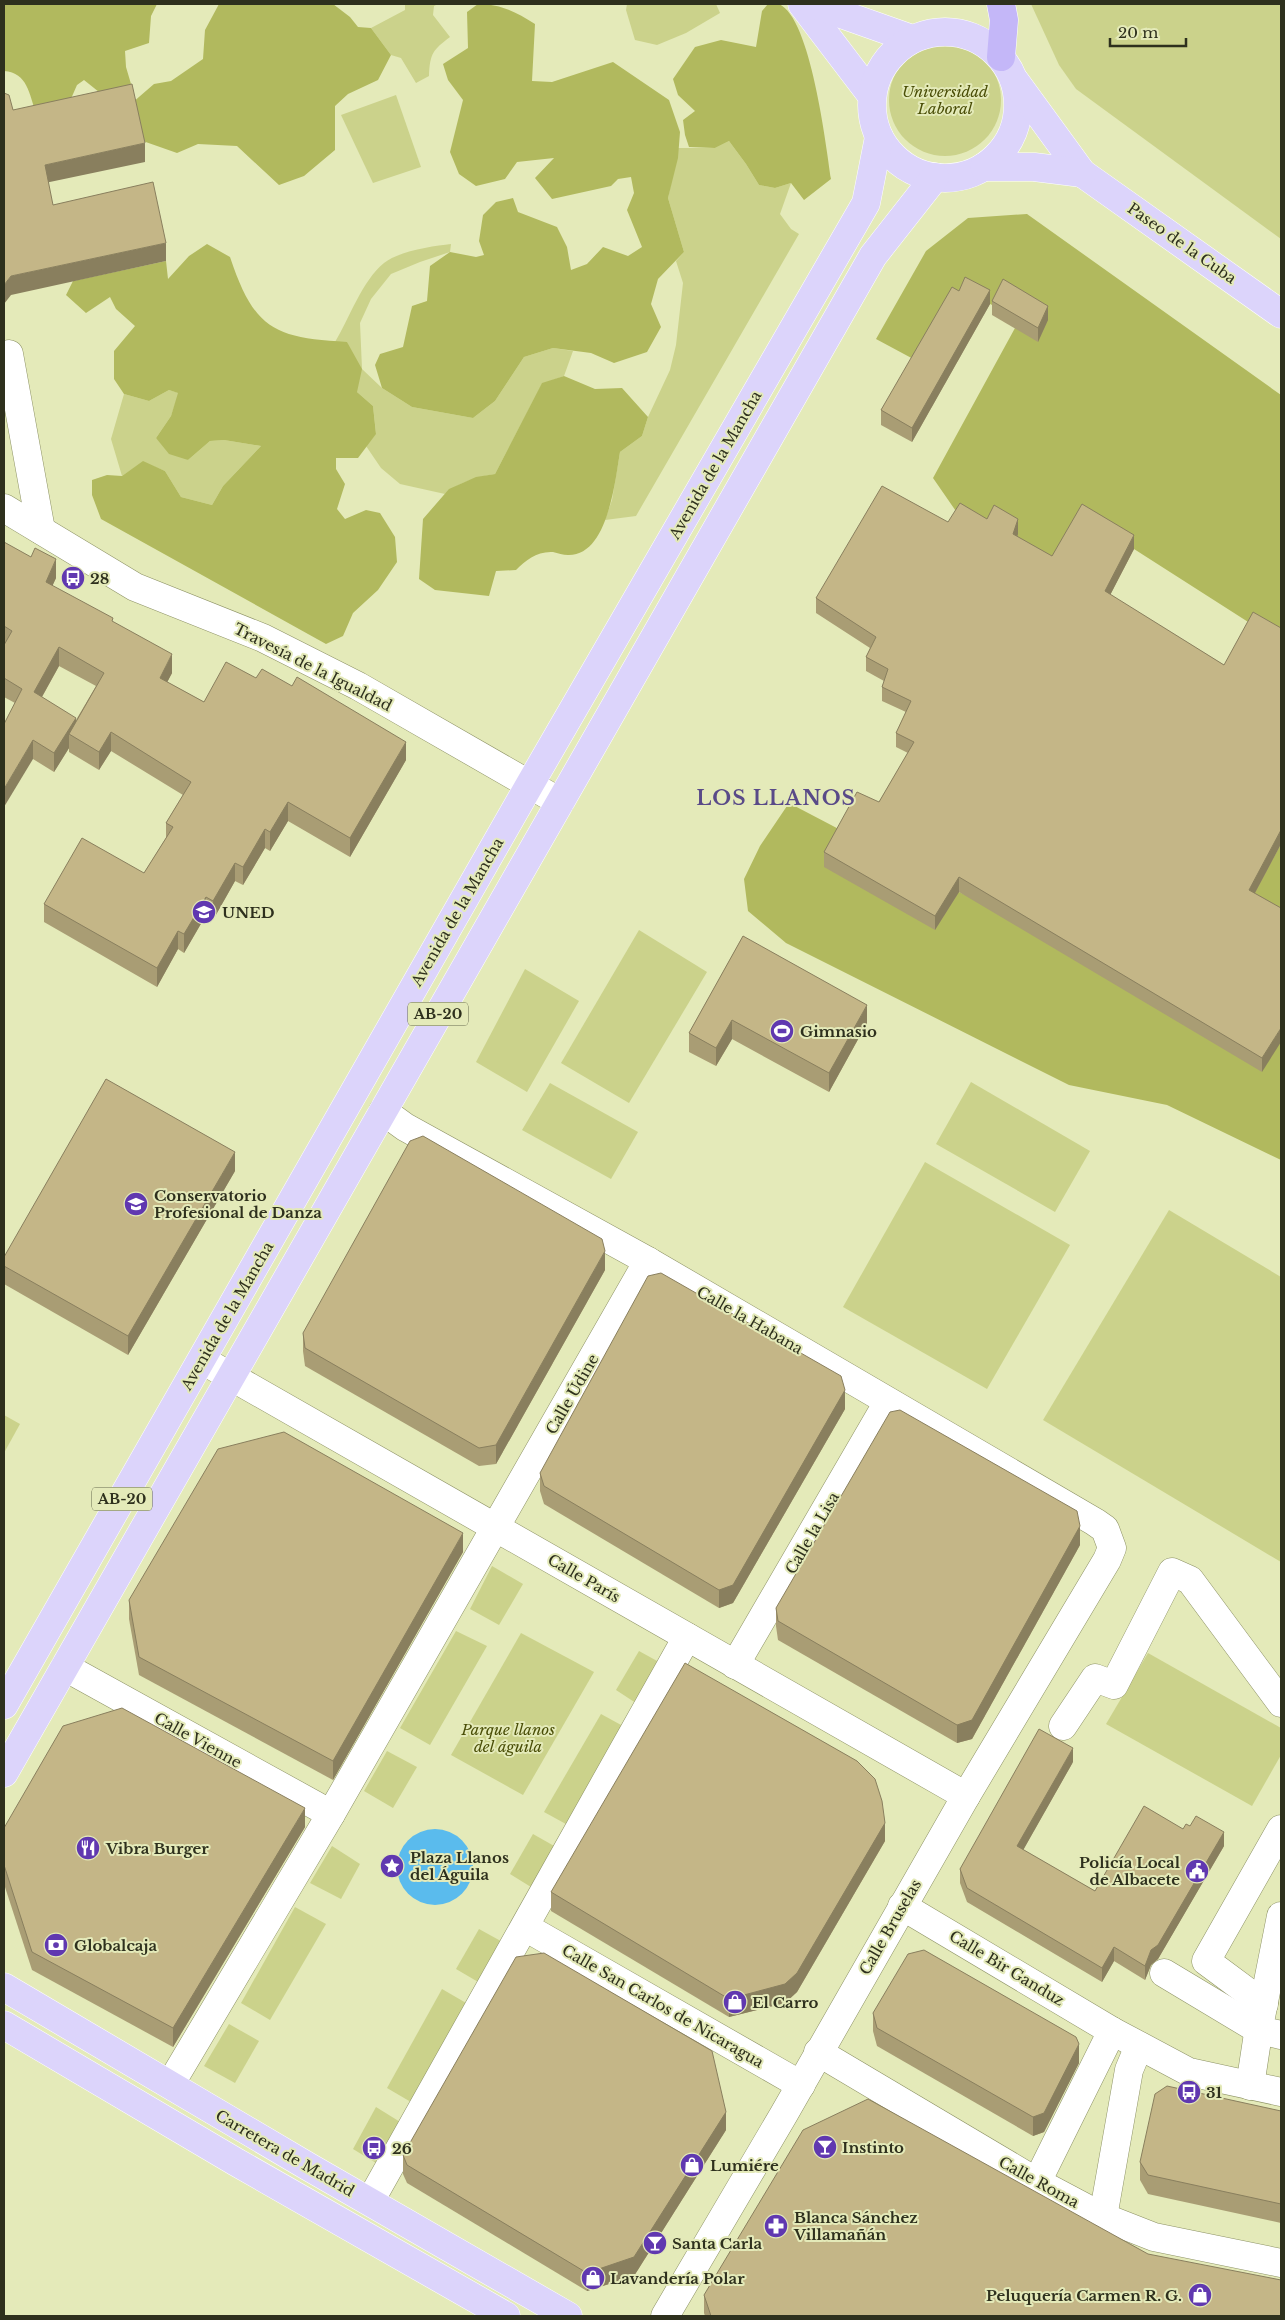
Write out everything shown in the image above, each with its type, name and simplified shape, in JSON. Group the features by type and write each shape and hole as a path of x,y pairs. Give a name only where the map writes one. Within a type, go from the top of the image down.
{"highway":[{"path":"1001,4 1004,20 1001,56"}],"main road":[{"path":"802,4 872,96"},
{"path":"813,4 912,39"},
{"path":"1015,81 1018,101 1017,120 1010,139 984,167 966,175 935,178 912,170 892,156 879,137 872,117 872,96 878,73 892,54 912,39 934,32 957,32 981,40 1001,56 1015,81 1082,173"},
{"name":"Avenida de la Mancha","path":"4,1705 530,784 866,204 879,137"},
{"path":"984,167 1034,167 1082,173"},
{"name":"Paseo de la Cuba","path":"1082,173 1281,314"},
{"name":"AB-20","path":"4,1773 873,256 935,178"},
{"name":"Carretera de Madrid","path":"4,1987 300,2162 568,2316"},
{"name":"Carretera de Madrid","path":"4,2024 236,2162 506,2316"}],"street":[{"path":"9,354 41,530"},
{"name":"Travesía de la Igualdad","path":"4,508 135,587 263,638 358,686 530,784"},
{"path":"530,784 560,802"},
{"name":"Calle la Habana","path":"383,1111 405,1127 648,1261 1095,1522 1105,1529 1109,1538"},
{"name":"Calle Údine","path":"496,1528 648,1261"},
{"name":"Calle París","path":"202,1360 966,1796"},
{"name":"Calle la Lisa","path":"735,1665 888,1402"},
{"path":"177,2072 331,1814 496,1528"},
{"name":"Calle Bruselas","path":"665,2316 801,2085 818,2052 966,1796 1108,1560 1112,1548 1109,1538"},
{"path":"1063,1726 1095,1678 1114,1685 1172,1572 1190,1580 1281,1703"},
{"path":"377,2189 687,1637"},
{"path":"42,1639 68,1661"},
{"name":"Calle Vienne","path":"68,1661 331,1814"},
{"path":"1268,2023 1206,1961 1281,1829"},
{"name":"Calle Bir Ganduz","path":"902,1906 1112,2032 1189,2072 1281,2092"},
{"path":"1250,2086 1268,2023 1281,1916"},
{"name":"Calle San Carlos de Nicaragua","path":"525,1927 801,2085"},
{"path":"1164,1973 1268,2023"},
{"path":"1037,2182 1112,2032"},
{"path":"1103,2217 1129,2070 1139,2046"},
{"name":"Calle Roma","path":"818,2052 1037,2182 1103,2217 1154,2237 1281,2263"}],"green space":[{"path":"4,4 157,4 151,16 149,43 125,51 126,67 131,84 122,99 104,96 84,80 77,85 70,101 36,113 23,80 12,73 4,71"},
{"path":"219,4 333,4 350,17 358,27 371,28 391,55 378,80 348,94 335,106 335,150 304,176 279,185 237,146 198,144 177,153 140,140 132,103 154,84 171,81 203,59 205,30"},
{"path":"405,4 438,4 434,6 433,15 450,37 433,53 429,76 416,83 401,58 391,55 371,28 405,10"},
{"path":"478,4 494,5 535,24 532,81 552,82 613,62 669,100 680,132 678,158 668,198 684,252 658,279 651,304 661,327 647,352 614,363 591,353 553,348 524,357 495,401 473,418 412,407 382,388 375,365 380,354 403,347 412,306 427,301 430,266 450,252 476,257 484,255 479,241 483,215 496,202 513,198 518,212 557,227 567,247 571,270 587,264 603,247 628,256 642,247 627,210 634,193 631,177 618,179 611,186 552,199 535,178 554,158 517,162 505,179 476,186 459,174 450,152 463,100 448,80 443,64 468,48 467,12"},
{"path":"627,4 716,4 720,13 686,33 657,45 635,40 626,10"},
{"path":"768,4 779,4 790,14 800,33 808,57 821,113 831,179 804,200 791,183 775,188 759,185 729,141 715,148 689,147 683,120 695,111 678,95 673,79 695,47 721,40 756,47 762,11"},
{"path":"1031,4 1281,4 1281,239 1076,89 1059,65"},
{"name":"Universidad Laboral","path":"945,44 966,48 984,61 997,79 1001,100 997,121 984,139 966,152 945,156 924,152 906,139 893,121 889,100 893,79 906,61 924,48"},
{"path":"396,95 421,167 373,183 341,115"},
{"path":"729,141 759,185 775,188 791,183 780,214 791,229 799,234 636,516 605,520 612,500 620,452 642,436 648,417 670,370 676,345 683,283 676,261 684,252 668,198 678,148 715,148"},
{"path":"1027,214 1281,395 1281,643 1134,549 1082,519 1052,570 960,517 933,478 1015,328 996,307 965,291 917,361 876,339 926,251 968,218"},
{"path":"207,244 230,257 248,300 258,314 270,325 301,337 347,342 362,369 357,392 373,406 376,434 358,458 336,458 336,469 345,484 337,509 345,519 366,510 380,513 395,537 397,562 378,590 353,613 343,636 326,644 101,519 92,495 92,480 107,475 122,476 143,461 165,471 181,497 212,505 223,486 261,446 224,440 210,441 188,460 169,454 156,438 171,416 178,393 169,390 149,401 124,394 114,379 114,351 135,326 116,309 110,297 86,313 66,295 73,281 166,261 168,279 189,256"},
{"path":"451,244 450,252 391,274 371,299 360,323 362,369 382,388 412,407 473,418 495,401 524,357 553,348 573,351 564,376 542,384 495,474 468,481 456,486 445,494 400,484 381,468 366,446 376,433 373,406 357,392 347,342 335,342 369,279 384,263 407,252"},
{"path":"564,376 595,389 622,388 648,417 642,436 620,452 612,498 601,530 592,543 582,552 568,555 553,552 542,553 528,560 516,570 496,571 489,596 435,590 419,579 423,519 449,489 476,477 495,474 542,383"},
{"path":"169,390 179,393 171,416 156,438 188,460 210,441 224,440 261,446 223,486 212,505 181,497 165,471 143,462 122,476 111,439 124,394 149,401"},
{"path":"789,803 959,892 1281,1042 1281,1160 1167,1105 1069,1085 786,943 748,911 744,879 760,846"},
{"path":"1281,844 1281,922 1248,904"},
{"path":"639,930 707,972 629,1103 561,1063"},
{"path":"525,969 579,1001 527,1092 476,1062"},
{"path":"971,1082 1090,1151 1055,1212 936,1144"},
{"path":"550,1083 638,1132 611,1179 522,1130"},
{"path":"925,1162 1070,1245 987,1389 843,1307"},
{"path":"1169,1210 1281,1277 1281,1562 1043,1420"},
{"path":"4,1415 20,1424 4,1453"},
{"path":"492,1566 523,1584 499,1625 470,1609"},
{"path":"456,1631 487,1646 430,1745 400,1728"},
{"name":"Parque llanos del águila","path":"521,1633 594,1672 523,1795 451,1755"},
{"path":"639,1651 668,1667 645,1709 616,1690"},
{"path":"1148,1653 1281,1728 1281,1755 1252,1806 1106,1724"},
{"path":"601,1714 632,1731 575,1829 544,1812"},
{"path":"387,1751 417,1767 393,1808 364,1791"},
{"path":"533,1834 563,1851 539,1892 510,1874"},
{"path":"332,1846 360,1864 341,1899 310,1883"},
{"path":"295,1907 326,1924 270,2020 241,2003"},
{"path":"479,1929 508,1945 485,1986 456,1969"},
{"path":"442,1989 473,2007 416,2105 387,2088"},
{"path":"229,2024 259,2041 235,2083 204,2066"},
{"path":"376,2107 405,2125 381,2166 353,2149"}],"water":[{"path":"435,1829 449,1832 462,1840 470,1853 473,1867 470,1881 462,1894 449,1902 435,1905 421,1902 408,1894 400,1881 397,1867 400,1853 408,1840 421,1832"}],"building":[{"path":"132,84 145,143 45,165 53,205 153,182 166,243 11,276 4,285 4,93 9,95 13,110"},
{"path":"965,277 990,290 912,428 881,410 952,287 959,291"},
{"path":"1003,279 1048,306 1038,328 992,301"},
{"path":"882,486 948,522 960,503 987,519 994,505 1018,519 1013,534 1052,556 1082,504 1134,535 1105,591 1224,665 1253,612 1281,628 1281,830 1249,890 1281,908 1281,1028 1262,1058 959,877 935,916 824,852 857,792 879,802 914,742 896,733 911,701 882,687 888,669 866,657 876,637 816,598"},
{"path":"4,542 31,557 35,548 56,559 46,582 113,618 112,621 172,654 160,678 204,702 226,662 256,678 262,669 292,686 297,677 406,742 350,838 288,802 270,832 265,829 243,867 235,863 213,901 206,897 184,934 178,931 157,968 44,904 82,838 144,873 173,827 166,823 191,782 111,732 99,752 69,734 104,673 59,647 34,692 76,718 54,753 33,740 4,789 4,724 22,689 4,678 4,645 12,631 4,626"},
{"name":"Gimnasio","path":"743,936 867,1005 829,1073 732,1020 716,1048 689,1033"},
{"name":"Conservatorio Profesional de Danza","path":"106,1079 235,1152 128,1336 4,1266 4,1257"},
{"path":"423,1136 602,1239 605,1251 496,1445 479,1448 305,1348 303,1333 410,1141"},
{"path":"661,1273 841,1376 845,1390 733,1585 719,1590 544,1486 540,1473 648,1276"},
{"path":"900,1410 1077,1511 1080,1526 972,1720 957,1725 778,1621 776,1608 890,1412"},
{"path":"284,1432 463,1533 333,1761 139,1657 129,1600 218,1449"},
{"path":"685,1663 857,1761 875,1779 882,1801 885,1823 797,1973 785,1984 729,1999 551,1892"},
{"path":"122,1708 305,1808 173,2028 32,1952 4,1865 4,1828 63,1726"},
{"path":"1039,1729 1073,1748 1017,1846 1095,1891 1144,1806 1183,1829 1186,1824 1190,1826 1196,1816 1224,1832 1158,1945 1151,1950 1145,1966 1114,1947 1102,1968 967,1888 960,1869"},
{"path":"924,1950 1076,2037 1079,2044 1044,2113 1033,2117 877,2028 873,2013 908,1954"},
{"path":"544,1953 712,2051 726,2112 634,2257 587,2273 407,2165 403,2155 516,1957"},
{"path":"1167,2086 1281,2111 1281,2204 1148,2175 1140,2162 1155,2094"},
{"path":"868,2099 1148,2254 1281,2280 1281,2316 711,2316 704,2295 803,2130"}],"place":[{"name":"28","path":"73,578"},
{"name":"UNED","path":"204,912"},
{"name":"Gimnasio","path":"782,1031"},
{"name":"Conservatorio Profesional de Danza","path":"136,1204"},
{"name":"Vibra Burger","path":"88,1848"},
{"name":"Plaza Llanos del Águila","path":"392,1866"},
{"name":"Policía Local de Albacete","path":"1197,1871"},
{"name":"Globalcaja","path":"56,1945"},
{"name":"El Carro","path":"735,2002"},
{"name":"31","path":"1189,2092"},
{"name":"Instinto","path":"825,2147"},
{"name":"26","path":"374,2148"},
{"name":"Lumiére","path":"692,2165"},
{"name":"Blanca Sánchez Villamañán","path":"776,2226"},
{"name":"Santa Carla","path":"655,2243"},
{"name":"Lavandería Polar","path":"593,2278"},
{"name":"Peluquería Carmen R. G.","path":"1200,2295"}],"district":[{"name":"LOS LLANOS","path":"776,798"}]}
